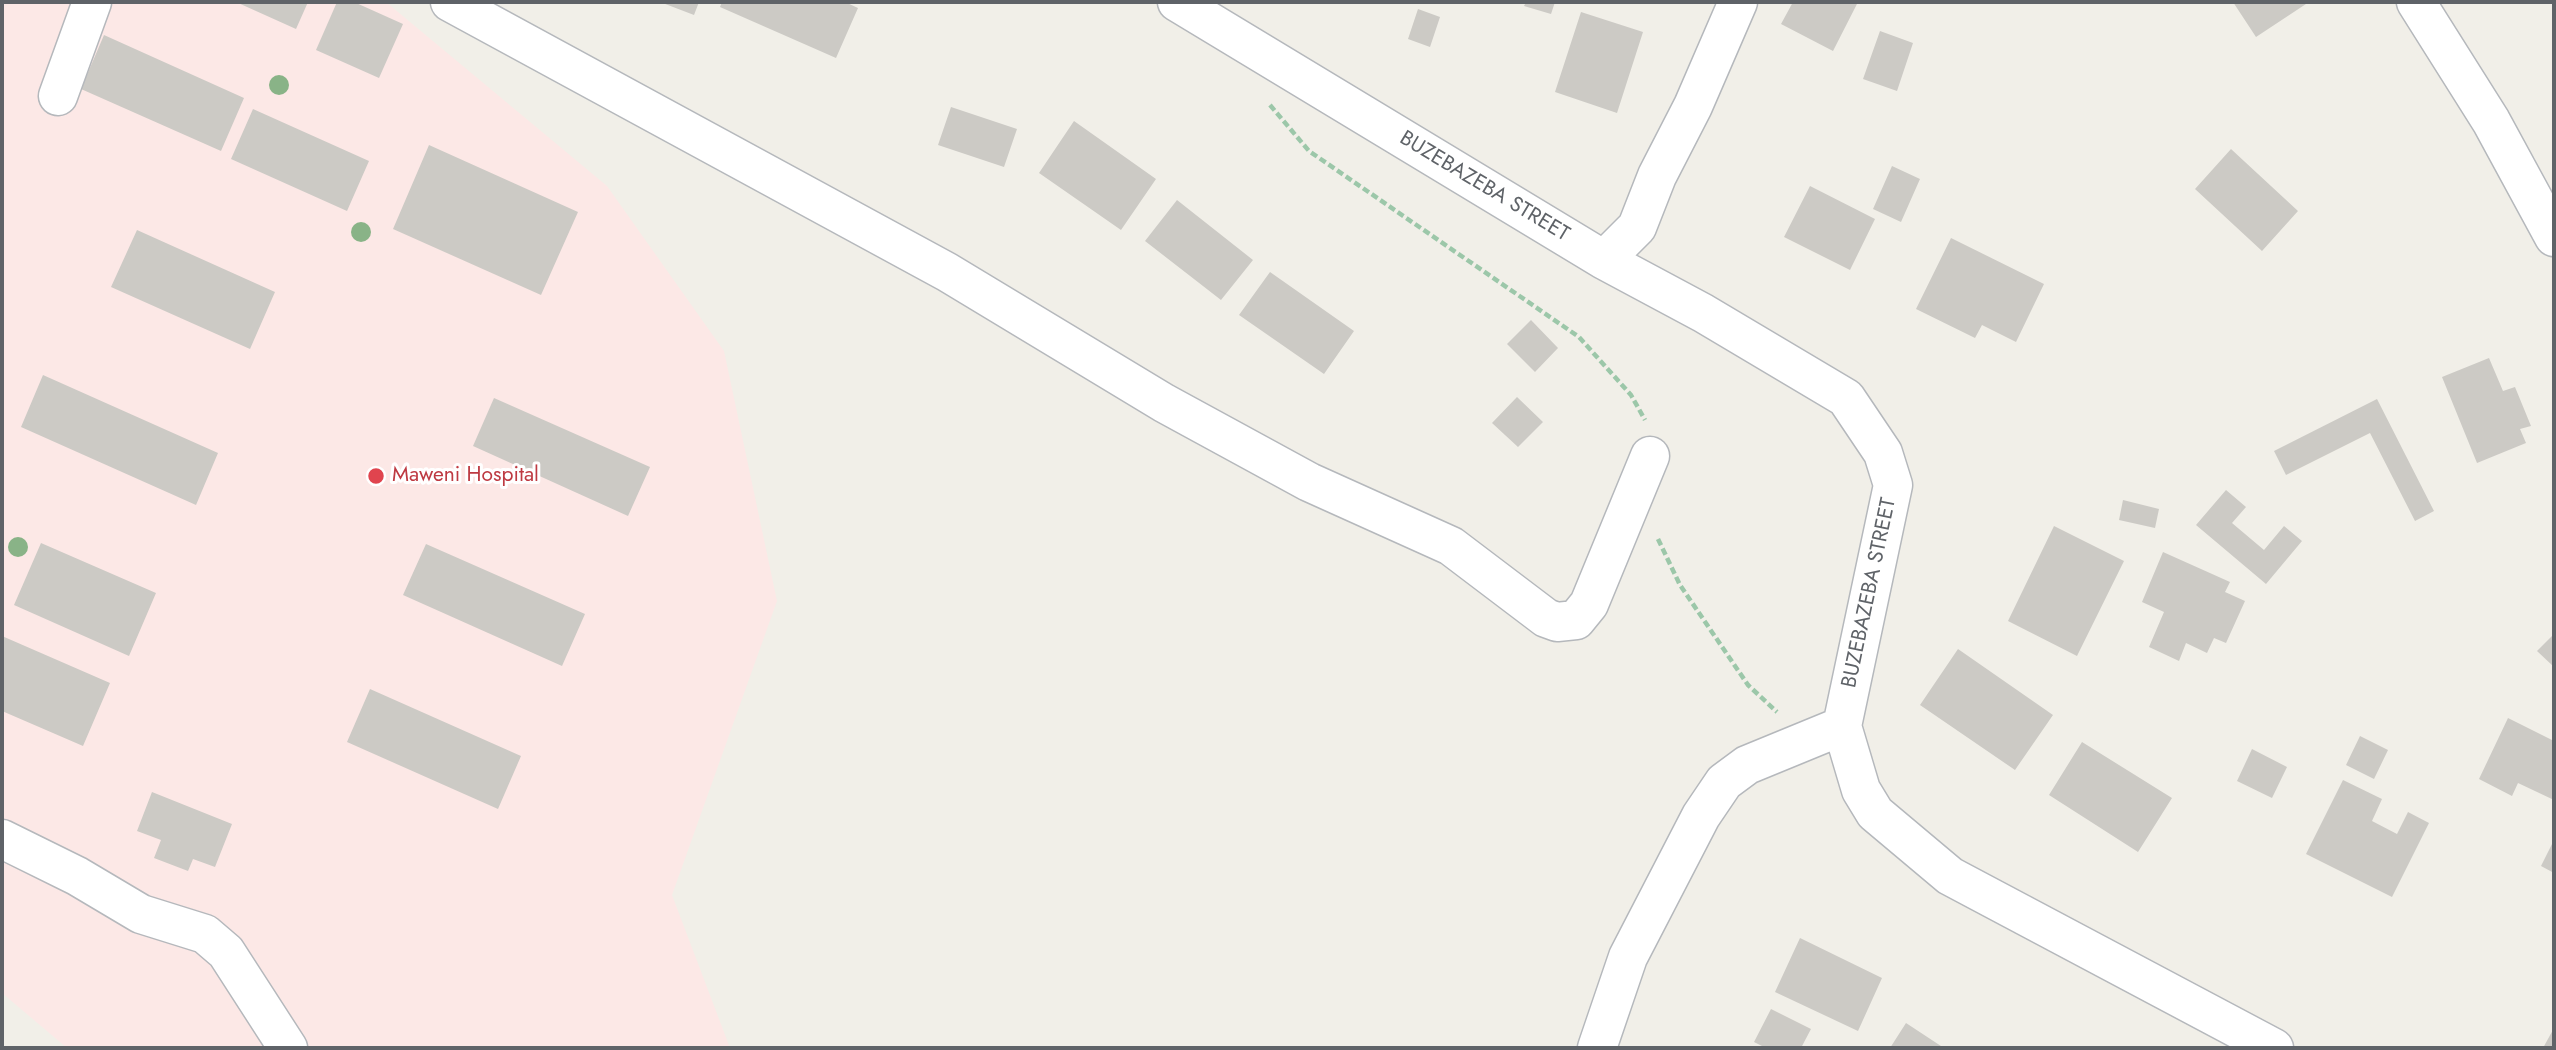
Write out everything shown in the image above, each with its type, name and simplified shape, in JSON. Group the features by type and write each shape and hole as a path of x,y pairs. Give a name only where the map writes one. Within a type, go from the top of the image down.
{"street":[{"path":"58,96 92,2"},
{"path":"450,2 935,265 1164,403 1309,482 1451,546 1546,618 1557,622 1576,620 1590,604 1650,456"},
{"name":"BUZEBAZEBA STREET","path":"1177,2 1604,260 1703,313 1846,398 1883,453 1893,485 1842,726 1857,781 1875,813 1950,876 2274,1048"},
{"path":"1604,260 1637,227 1657,176 1693,107 1738,2"},
{"path":"2416,2 2491,121 2554,237"},
{"path":"1597,1048 1628,957 1701,816 1724,782 1747,765 1842,726"},
{"path":"2,839 77,876 141,914 205,934 226,952 288,1048"}],"path":[{"path":"1268,102 1309,151 1579,337 1642,409 1651,438 1650,456"},
{"path":"1655,526 1680,585 1748,685 1807,741"}],"shaded area":[{"name":"Maweni Hospital","path":"2,2 386,2 607,186 724,351 777,601 672,895 730,1048 67,1048 2,993"}],"building":[{"path":"236,2 308,2 296,29"},
{"path":"337,2 354,2 403,24 379,78 316,50"},
{"path":"660,2 699,2 694,15"},
{"path":"722,2 845,2 858,8 836,58 720,7"},
{"path":"1526,2 1555,2 1551,14 1524,6"},
{"path":"1793,2 1858,2 1833,51 1781,24"},
{"path":"2233,2 2309,2 2256,37"},
{"path":"1418,9 1440,17 1430,47 1408,39"},
{"path":"1581,12 1643,32 1617,113 1555,92"},
{"path":"1880,31 1913,43 1897,91 1863,79"},
{"path":"104,35 244,98 221,151 81,89"},
{"path":"951,107 1017,129 1004,167 938,145"},
{"path":"253,109 369,161 347,211 231,159"},
{"path":"1074,121 1156,179 1121,230 1039,173"},
{"path":"429,145 578,212 541,295 393,229"},
{"path":"2231,149 2298,211 2262,251 2195,189"},
{"path":"1892,166 1920,179 1901,222 1873,209"},
{"path":"1810,186 1875,219 1850,270 1784,237"},
{"path":"1177,200 1253,260 1221,300 1145,241"},
{"path":"137,230 275,292 250,349 111,287"},
{"path":"1951,238 2044,284 2016,342 1982,325 1975,338 1916,309"},
{"path":"1270,272 1354,331 1324,374 1239,315"},
{"path":"1531,320 1558,348 1535,372 1507,344"},
{"path":"2489,358 2503,391 2515,387 2531,426 2520,429 2526,443 2477,463 2442,377"},
{"path":"43,375 218,453 196,505 21,427"},
{"path":"1517,397 1543,422 1518,447 1492,423"},
{"path":"494,398 650,467 628,516 473,446"},
{"path":"2377,399 2434,511 2415,521 2370,433 2286,475 2274,451"},
{"path":"2226,490 2246,507 2232,523 2264,550 2284,526 2302,541 2266,584 2196,525"},
{"path":"2123,500 2159,509 2155,528 2119,520"},
{"path":"2054,526 2124,561 2077,656 2008,621"},
{"path":"41,543 156,593 129,656 14,605"},
{"path":"426,544 585,614 562,666 403,595"},
{"path":"2163,552 2230,582 2225,592 2245,601 2226,643 2214,638 2207,653 2186,643 2179,661 2149,647 2164,612 2142,602"},
{"path":"2554,634 2554,667 2537,651"},
{"path":"2,636 110,683 83,746 2,711"},
{"path":"1958,649 2053,715 2015,770 1920,705"},
{"path":"370,689 521,756 498,809 347,742"},
{"path":"2508,718 2554,741 2554,800 2518,783 2512,796 2479,779"},
{"path":"2360,736 2388,750 2374,779 2346,765"},
{"path":"2082,742 2172,798 2138,852 2049,795"},
{"path":"2252,749 2287,767 2272,798 2237,781"},
{"path":"2343,780 2382,799 2372,821 2397,834 2408,812 2429,823 2392,897 2306,854"},
{"path":"152,792 232,824 215,867 193,859 188,871 154,858 161,840 137,831"},
{"path":"2554,840 2554,873 2541,866"},
{"path":"1800,938 1882,978 1858,1031 1775,992"},
{"path":"1771,1009 1811,1029 1801,1048 1766,1048 1754,1042"},
{"path":"1906,1023 1944,1048 1890,1048"},
{"path":"2554,1028 2554,1048 2543,1048"}],"place":[{"name":"Maweni Hospital","path":"376,476"}]}
